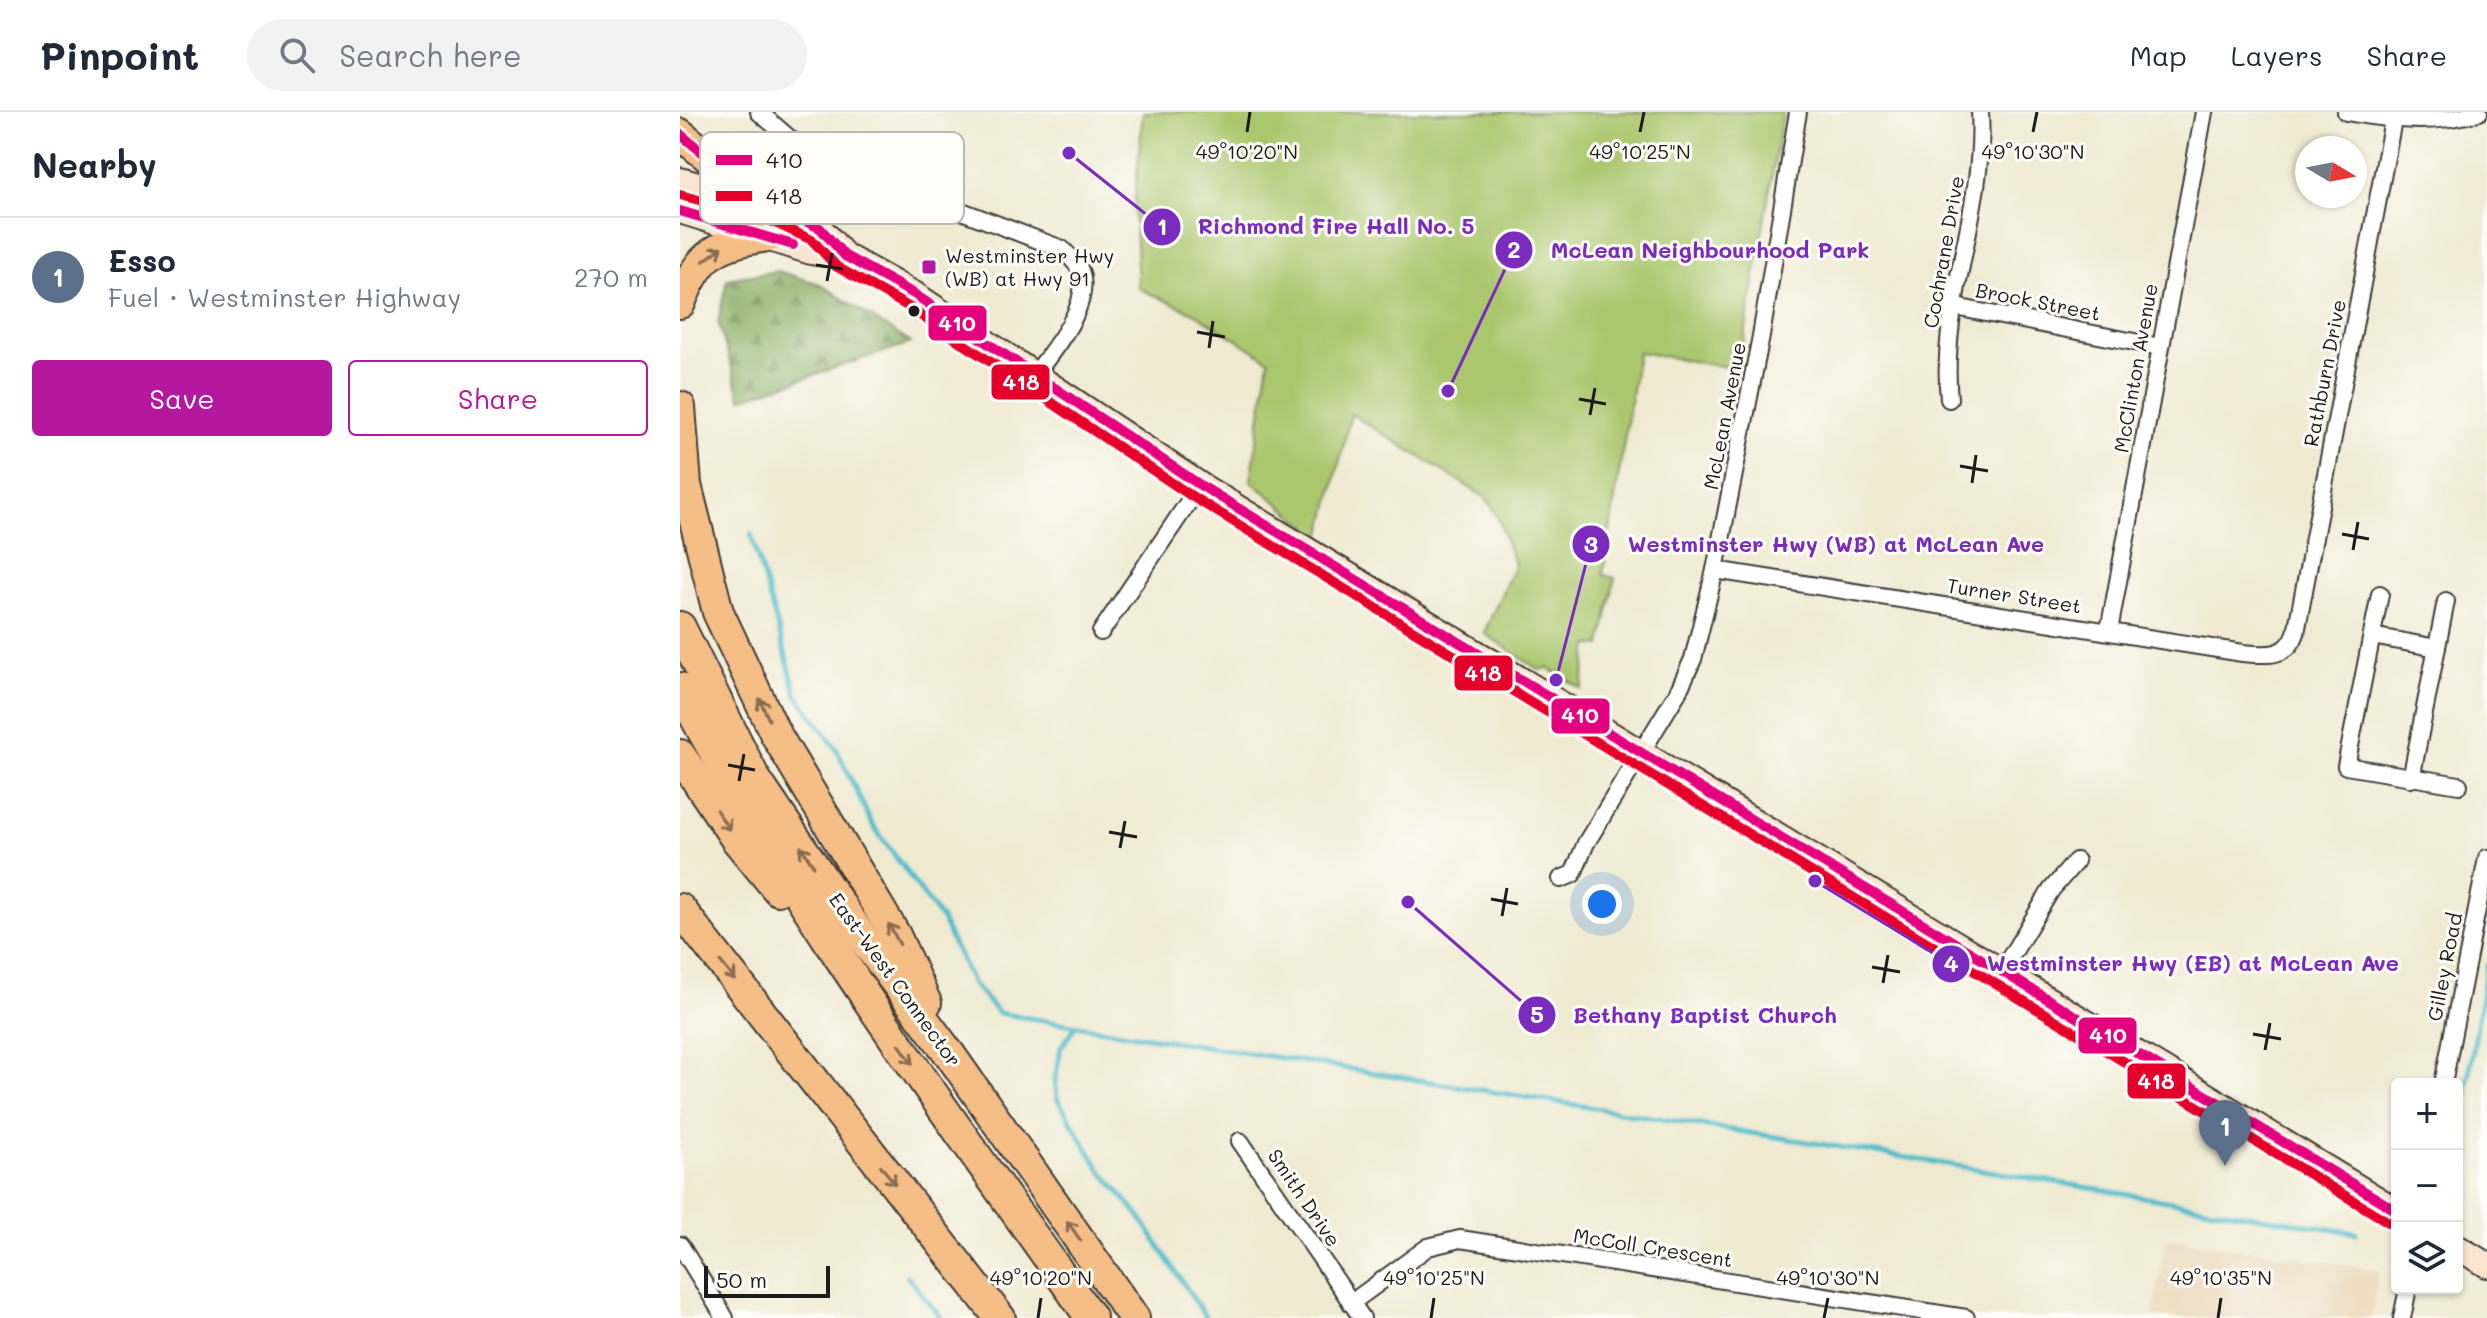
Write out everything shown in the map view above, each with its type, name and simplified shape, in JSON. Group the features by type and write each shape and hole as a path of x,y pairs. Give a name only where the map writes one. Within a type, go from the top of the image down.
{"highway":[{"path":"680,134 700,150"},
{"path":"680,303 689,279 706,257 732,241 770,236"},
{"path":"680,407 686,485 718,612 775,733 895,935 951,1056"},
{"name":"East-West Connector","path":"680,627 754,777 861,936 951,1056 1134,1318"},
{"name":"East-West Connector","path":"680,688 729,783 861,991 1091,1318"},
{"path":"680,755 736,839 861,991"},
{"path":"680,909 1000,1318"}],"main road":[{"path":"680,180 700,185"},
{"path":"680,211 700,217"},
{"path":"727,224 811,252 845,256"},
{"path":"811,224 820,228 845,256 914,294 1200,485 2391,1207"},
{"path":"2463,1251 2487,1265"}],"street":[{"path":"759,112 782,132"},
{"name":"McLean Avenue","path":"1561,879 1573,874 1586,843 1693,659 1715,570 1761,336 1798,112"},
{"name":"Cochrane Drive","path":"1949,399 1945,362 1980,174 1980,112"},
{"name":"McClinton Avenue","path":"2109,631 2204,112"},
{"path":"2346,112 2393,120 2457,118 2479,112"},
{"name":"Rathburn Drive","path":"2296,633 2393,120"},
{"path":"964,212 1062,249 1078,266 1083,282 1082,298 1034,376"},
{"name":"Brock Street","path":"1955,307 2160,347"},
{"path":"1101,632 1200,485"},
{"name":"Turner Street","path":"1715,570 2266,655 2281,652 2290,646 2296,633"},
{"path":"2380,594 2346,766 2459,785"},
{"path":"2411,779 2446,601"},
{"path":"2372,636 2437,648"},
{"name":"Gilley Road","path":"2444,1078 2487,858"},
{"path":"2002,971 2051,890 2076,861"},
{"name":"Smith Drive","path":"1240,1141 1362,1318"},
{"name":"McColl Crescent","path":"1351,1303 1428,1247 1460,1239 1966,1318"},
{"path":"680,1245 725,1318"},
{"path":"2402,1318 2407,1294"}],"shaded area":[{"path":"2166,1237 2379,1270 2371,1318 2153,1318"}],"green space":[{"path":"1143,112 1783,112 1739,369 1638,352 1603,575 1615,578 1601,646 1589,645 1582,689 1548,668 1539,670 1484,633 1515,564 1496,514 1486,498 1351,414 1321,538 1251,481 1269,360 1196,314 1138,288 1134,206"},
{"path":"777,271 820,284 911,343 741,399 718,322 727,279"}],"waterway":[{"path":"751,534 797,695 836,748 873,826 941,919 972,983 998,1013 1977,1169 2356,1233"},
{"path":"2463,1111 2487,965"},
{"path":"1075,1027 1061,1047 1055,1079 1057,1098 1100,1169 1140,1217 1206,1318"},
{"path":"907,1276 941,1318"}],"transit line":[{"name":"410","path":"680,134 700,150"},
{"name":"418","path":"680,195 700,200"},
{"name":"410","path":"680,211 700,217"},
{"name":"410","path":"723,224 793,245"},
{"name":"418","path":"777,224 812,240 837,267 907,306 1193,497 2390,1223"},
{"name":"410","path":"811,224 820,228 845,256 914,294 1200,485 2391,1207"}],"place":[{"name":"Richmond Fire Hall No. 5","path":"1069,153"},
{"name":"Westminster Hwy (WB) at Hwy 91","path":"929,267"},
{"name":"McLean Neighbourhood Park","path":"1448,391"},
{"name":"Westminster Hwy (WB) at McLean Ave","path":"1556,680"},
{"name":"Westminster Hwy (EB) at McLean Ave","path":"1815,881"},
{"name":"Bethany Baptist Church","path":"1408,902"},
{"name":"Esso","path":"2225,1166"}]}
